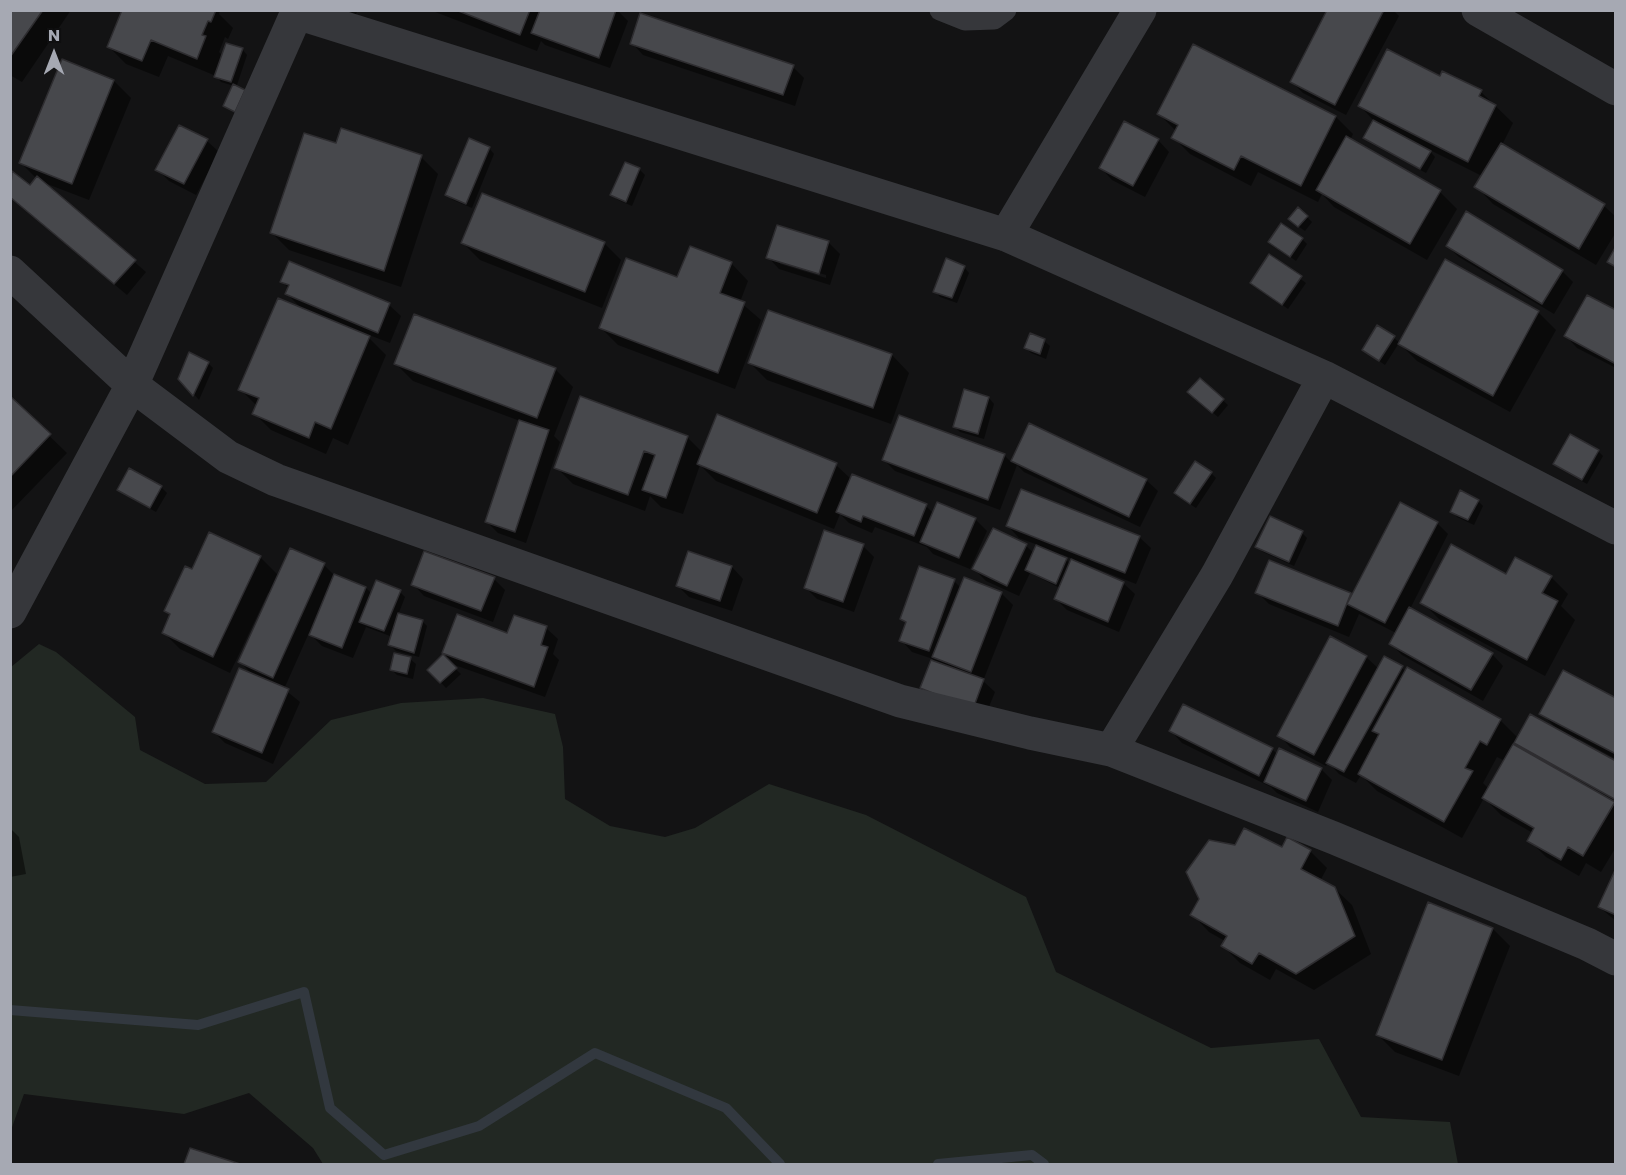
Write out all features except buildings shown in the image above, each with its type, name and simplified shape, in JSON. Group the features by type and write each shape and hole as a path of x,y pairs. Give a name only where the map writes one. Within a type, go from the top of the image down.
{"street":[{"path":"1006,235 1140,10"},
{"path":"1478,10 1616,89"},
{"path":"10,612 132,385 298,12 1006,235 1323,377 1616,528"},
{"path":"10,272 132,385 228,457 276,480 900,701 1111,750 1334,838 1587,944 1616,959"},
{"path":"1111,750 1217,575 1323,377"}],"lane":[{"path":"940,10 965,21 994,19 1006,10"}],"shaded area":[{"path":"39,644 56,652 135,717 140,750 205,784 266,782 331,720 401,703 483,698 555,714 563,747 565,799 610,826 665,837 695,828 769,784 866,815 1026,897 1056,972 1211,1048 1319,1039 1361,1117 1450,1122 1458,1164 323,1164 313,1148 249,1093 184,1114 24,1094 11,1130 11,667"}],"waterway":[{"path":"10,1010 198,1025 304,992 330,1108 384,1155 479,1126 595,1053 726,1108 780,1164"},
{"path":"938,1164 1032,1155 1044,1164"}]}
